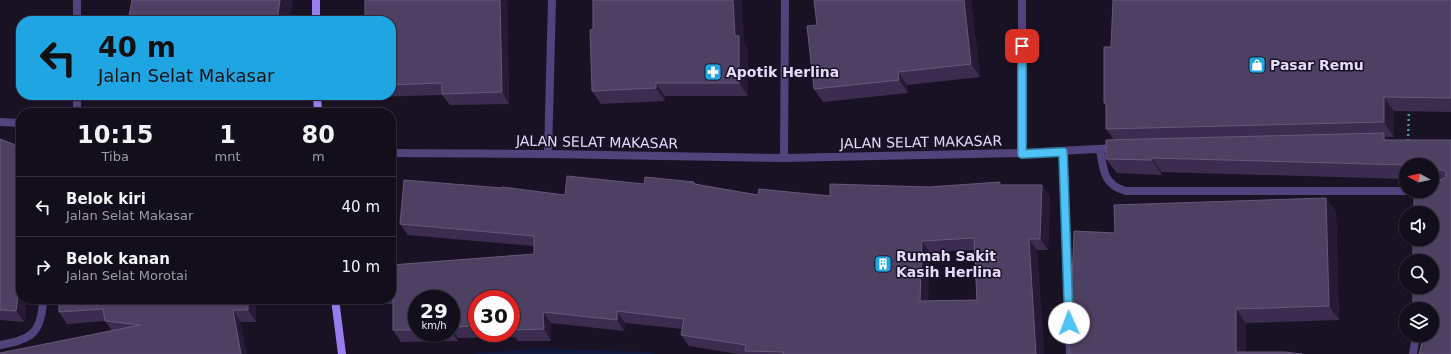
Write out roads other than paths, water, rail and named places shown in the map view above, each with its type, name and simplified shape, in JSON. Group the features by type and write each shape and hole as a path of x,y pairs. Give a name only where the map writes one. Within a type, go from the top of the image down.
{"main road":[{"path":"316,0 316,16"},
{"path":"335,304 342,354"}],"street":[{"path":"76,0 77,16"},
{"path":"548,154 552,0"},
{"path":"784,158 785,0"},
{"path":"1022,0 1022,154"},
{"path":"0,122 16,123"},
{"name":"JALAN SELAT MAKASAR","path":"396,153 784,158 1022,154 1124,148"},
{"path":"1100,149 1106,176 1111,184 1117,189 1126,191 1399,195"},
{"path":"1063,152 1070,354"},
{"path":"0,345 14,343 27,338 35,332 42,313 43,304"},
{"path":"1413,354 1415,342"}],"water":[{"path":"538,348 648,352 657,354 470,354"}],"place":[{"name":"Pasar Remu","path":"1257,65"},
{"name":"Apotik Herlina","path":"713,72"},
{"name":"Rumah Sakit Kasih Herlina","path":"883,264"}]}
